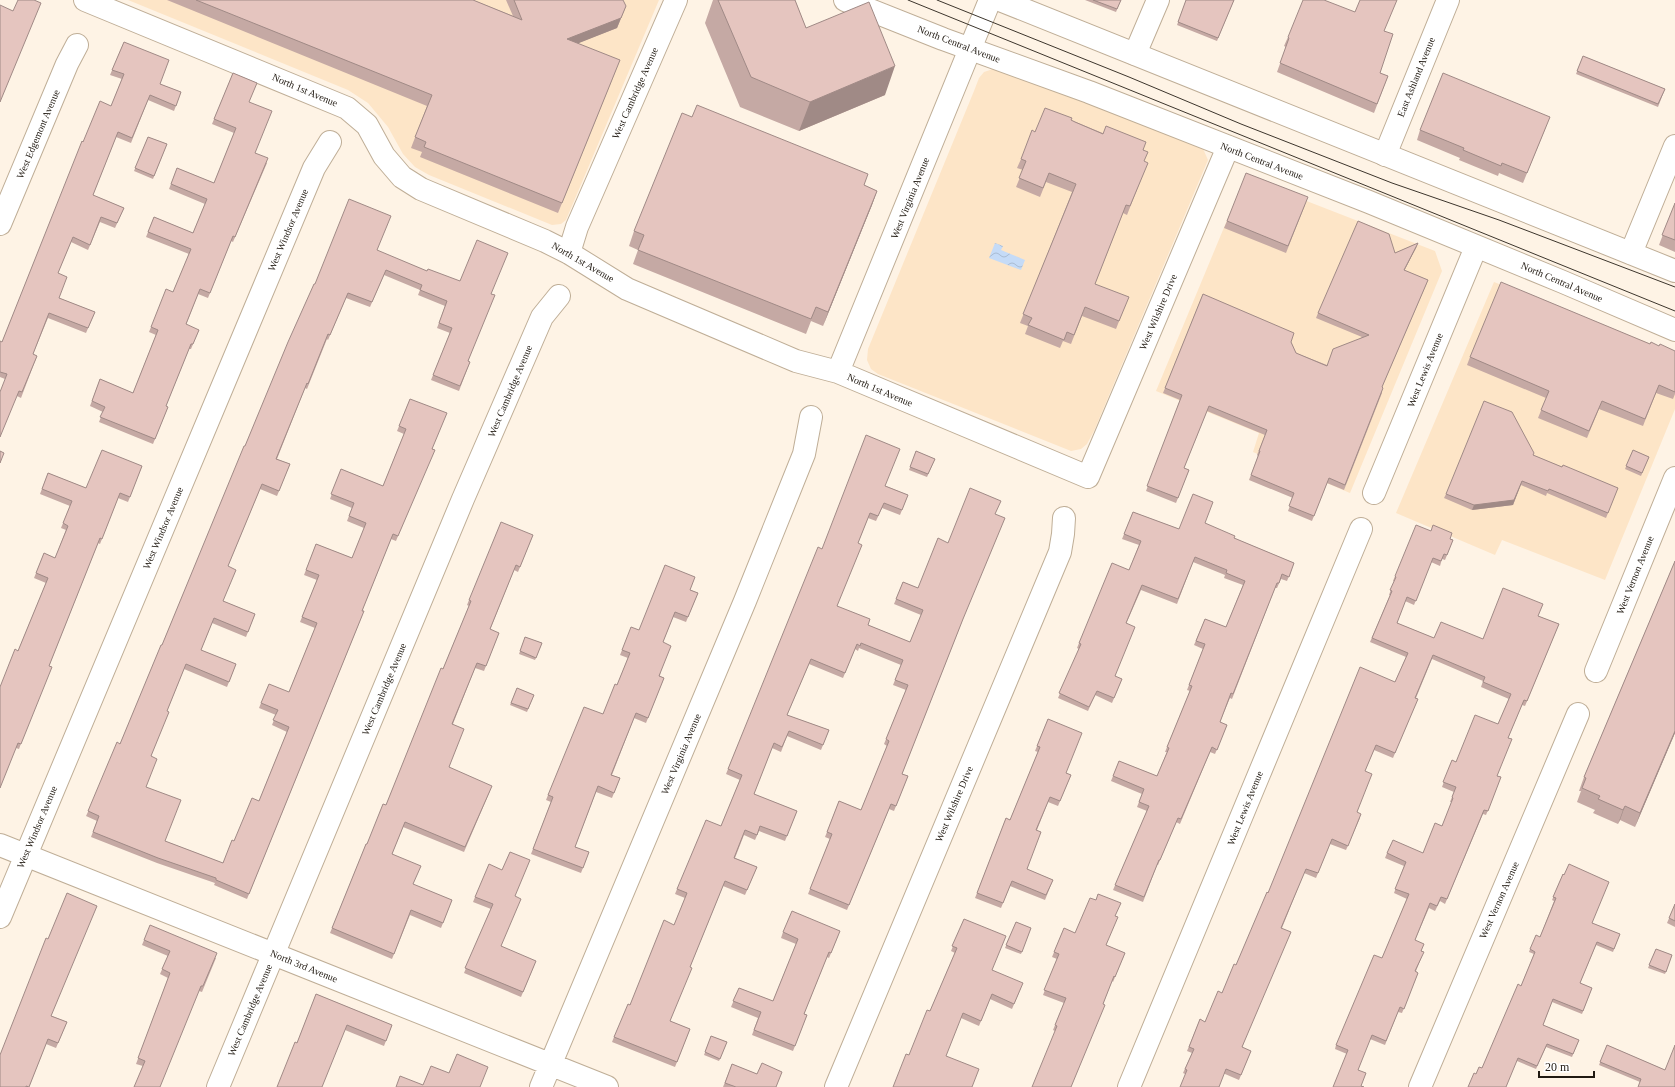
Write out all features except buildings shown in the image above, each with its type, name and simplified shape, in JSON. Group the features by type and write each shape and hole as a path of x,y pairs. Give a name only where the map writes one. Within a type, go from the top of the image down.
{"street":[{"name":"West Cambridge Avenue","path":"570,253 577,227 676,0"},
{"name":"North Central Avenue","path":"845,0 1096,95 1228,147 1563,282 1675,330"},
{"name":"West Virginia Avenue","path":"838,372 990,0"},
{"path":"1000,0 1675,271"},
{"path":"1135,54 1158,0"},
{"name":"East Ashland Avenue","path":"1385,154 1448,0"},
{"name":"North 1st Avenue","path":"91,1 347,108 368,125 384,156 402,177 421,190 538,238 570,253 628,289 796,361 838,372 1088,477"},
{"name":"West Edgemont Avenue","path":"0,224 67,64 77,45"},
{"name":"West Windsor Avenue","path":"0,917 314,168 330,142"},
{"path":"1631,253 1675,146"},
{"name":"West Wilshire Drive","path":"1088,477 1228,147"},
{"name":"West Lewis Avenue","path":"1374,493 1476,247"},
{"name":"West Cambridge Avenue","path":"218,1087 460,506 542,317 559,296"},
{"name":"West Virginia Avenue","path":"541,1087 748,594 804,454 811,417"},
{"name":"West Vernon Avenue","path":"1596,671 1675,478"},
{"name":"West Wilshire Drive","path":"836,1087 1060,552 1064,534 1064,518"},
{"name":"West Lewis Avenue","path":"1130,1087 1360,529"},
{"name":"West Vernon Avenue","path":"1420,1087 1578,714"},
{"name":"North 3rd Avenue","path":"0,845 607,1087"}],"shaded area":[{"path":"128,0 659,0 566,220 561,224 552,225 429,175 415,167 403,154 388,127 368,103 348,90"},
{"path":"993,69 1002,70 1201,144 1208,160 1094,431 1087,444 1081,449 1071,451 878,374 871,369 867,360 868,349 979,78 984,72"},
{"path":"1245,177 1435,251 1442,271 1350,493 1253,452 1259,433 1156,391"},
{"path":"1494,282 1644,341 1675,355 1675,409 1605,580 1502,540 1495,555 1396,513"}],"water":[{"path":"995,243 1003,246 1001,250 1025,260 1021,270 989,258"}],"tram line":[{"path":"908,0 1675,311"},
{"path":"937,0 1129,77 1241,124 1392,183 1499,220 1675,287"}]}
